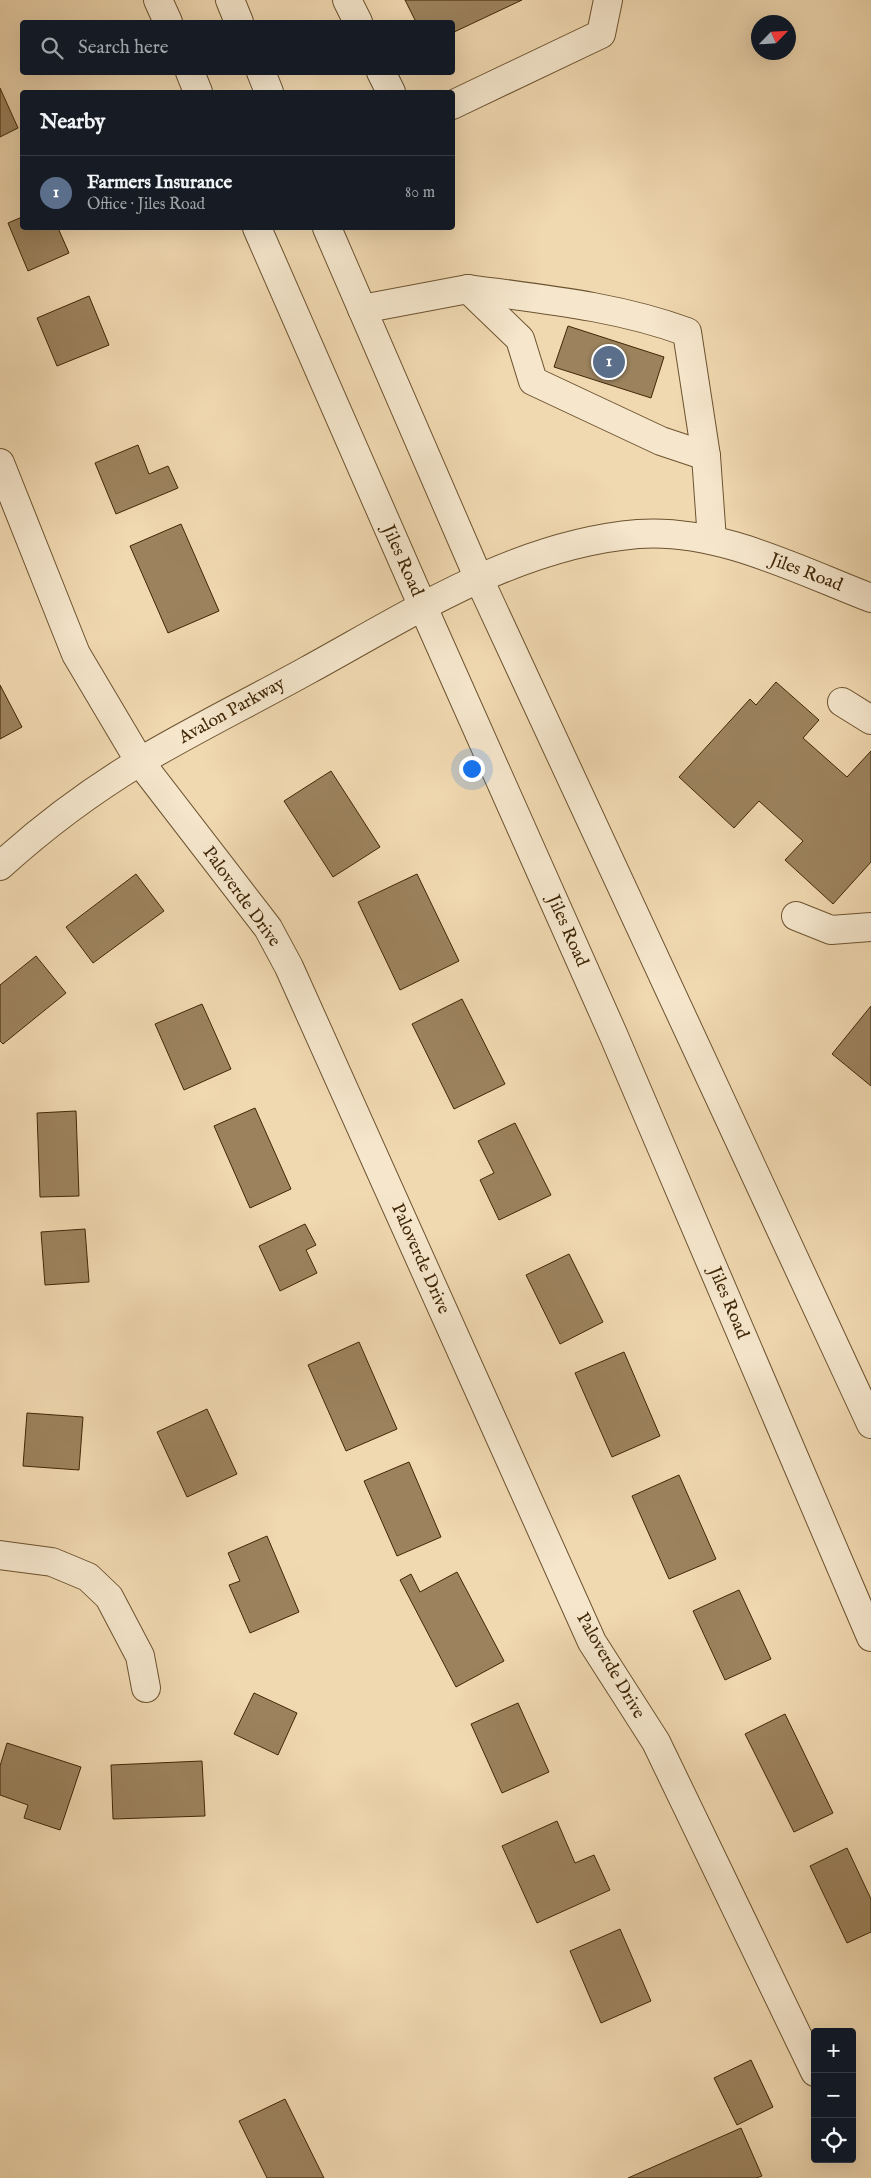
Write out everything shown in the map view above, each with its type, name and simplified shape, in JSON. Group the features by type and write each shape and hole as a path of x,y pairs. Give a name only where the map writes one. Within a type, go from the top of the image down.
{"street":[{"path":"158,0 167,20"},
{"path":"230,0 238,20"},
{"path":"347,0 357,20"},
{"path":"455,104 601,34 608,0"},
{"path":"191,75 197,90"},
{"path":"262,75 268,90"},
{"path":"382,75 390,90"},
{"name":"Jiles Road","path":"258,230 613,1034 871,1637"},
{"path":"328,230 479,579 871,1424"},
{"path":"362,309 468,289 566,302 648,318 686,332 706,456 712,540"},
{"path":"468,289 520,340 533,381 661,441 706,456"},
{"name":"Paloverde Drive","path":"0,463 76,654 140,762 268,928 289,966 592,1642 656,1742 811,2064"},
{"name":"Jiles Road","path":"479,579 521,560 580,543 639,534 673,535 712,540 764,556 871,598"},
{"name":"Avalon Parkway","path":"0,866 41,830 140,762 423,607 479,579"},
{"path":"842,702 871,720"},
{"path":"796,916 832,930 871,926"},
{"path":"0,1555 52,1562 88,1576 109,1597 140,1656 146,1688"}],"building":[{"path":"405,0 522,0 455,32 455,20 415,20"},
{"path":"0,88 18,128 0,137"},
{"path":"20,218 20,230 59,230 69,253 28,271 8,223"},
{"path":"89,296 109,345 57,366 37,318"},
{"path":"568,326 664,357 651,398 554,367"},
{"path":"138,445 149,474 168,466 178,488 116,514 95,463"},
{"path":"181,524 219,611 168,633 130,546"},
{"path":"776,682 819,720 803,738 847,777 871,751 871,862 833,904 785,860 803,841 759,801 734,828 679,777 750,699 756,705"},
{"path":"0,685 22,727 0,739"},
{"path":"331,771 380,847 333,877 284,801"},
{"path":"136,874 164,911 93,963 66,927"},
{"path":"417,874 459,961 400,990 358,902"},
{"path":"36,956 66,993 3,1044 0,1041 0,985"},
{"path":"462,999 505,1084 454,1109 412,1024"},
{"path":"202,1004 231,1069 184,1090 155,1024"},
{"path":"871,1006 871,1086 832,1054"},
{"path":"255,1108 291,1189 250,1208 214,1126"},
{"path":"76,1111 79,1196 40,1197 37,1113"},
{"path":"515,1123 551,1195 499,1220 480,1180 494,1173 478,1141"},
{"path":"305,1224 316,1245 306,1250 317,1273 280,1291 259,1246"},
{"path":"85,1229 89,1282 45,1285 41,1232"},
{"path":"569,1254 603,1322 560,1344 526,1275"},
{"path":"359,1342 397,1429 346,1451 308,1365"},
{"path":"624,1352 660,1436 612,1457 575,1373"},
{"path":"207,1409 237,1474 187,1497 157,1432"},
{"path":"27,1413 83,1417 79,1470 23,1466"},
{"path":"409,1462 441,1537 397,1556 364,1481"},
{"path":"679,1475 716,1559 669,1579 632,1496"},
{"path":"267,1536 299,1612 250,1633 229,1585 240,1581 228,1553"},
{"path":"457,1572 504,1661 456,1687 400,1580 411,1574 420,1592"},
{"path":"739,1590 771,1659 725,1680 693,1611"},
{"path":"254,1693 297,1713 278,1755 234,1734"},
{"path":"518,1703 549,1772 502,1793 471,1724"},
{"path":"785,1714 833,1813 794,1832 745,1734"},
{"path":"7,1743 81,1767 60,1830 24,1818 28,1805 0,1795 0,1766"},
{"path":"202,1761 205,1816 113,1819 111,1765"},
{"path":"557,1821 575,1863 594,1855 610,1890 537,1923 502,1846"},
{"path":"847,1848 871,1899 871,1932 847,1943 810,1866"},
{"path":"620,1929 651,2001 601,2023 570,1951"},
{"path":"751,2060 773,2107 737,2125 714,2078"},
{"path":"285,2099 324,2178 267,2178 239,2121"},
{"path":"741,2128 762,2176 756,2178 628,2178"}],"place":[{"name":"Farmers Insurance","path":"609,362"}]}
